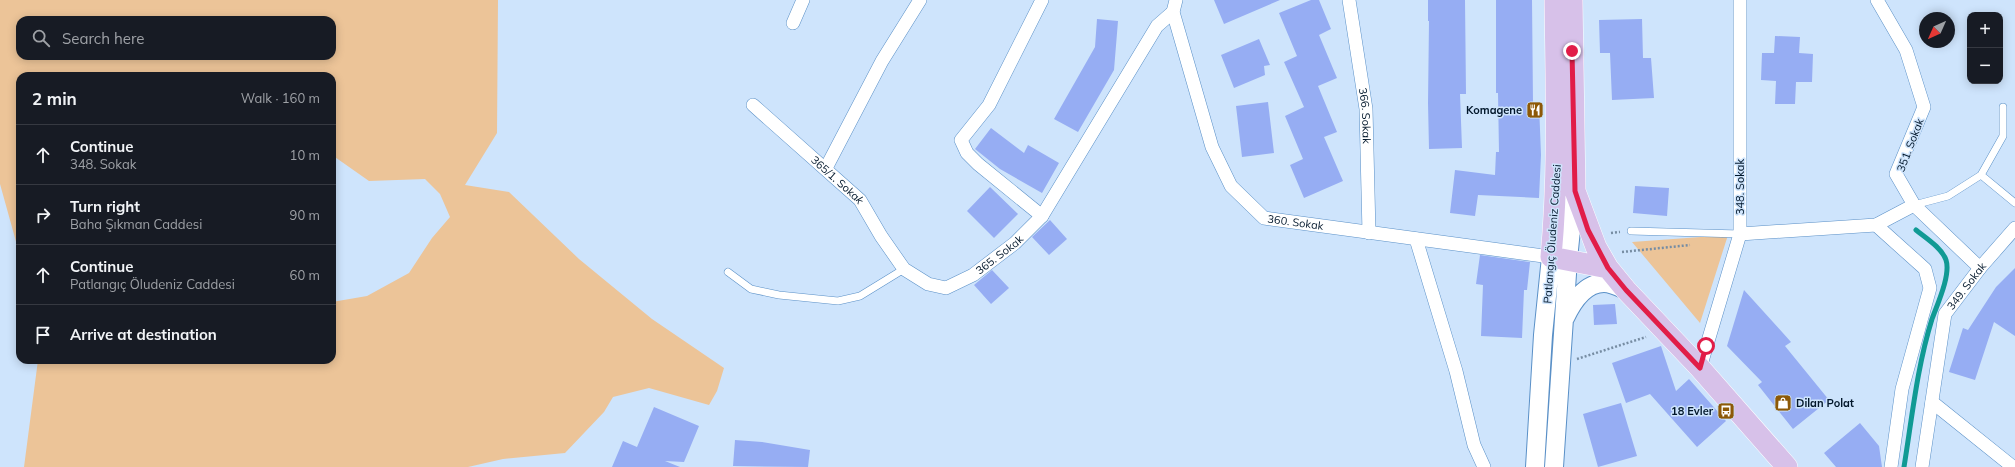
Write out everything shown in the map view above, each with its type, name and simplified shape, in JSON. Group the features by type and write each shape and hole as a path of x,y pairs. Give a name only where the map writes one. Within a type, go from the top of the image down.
{"main road":[{"name":"Patlangıç Öludeniz Caddesi","path":"1554,467 1564,320 1559,258 1555,0"},
{"name":"Patlangıç Öludeniz Caddesi","path":"1535,467 1543,335 1575,191 1572,0"},
{"path":"1575,191 1588,230 1608,268 1626,290 1700,368 1787,467"},
{"path":"1559,258 1608,268"},
{"path":"1564,320 1577,298 1588,289 1605,283 1626,290"}],"street":[{"path":"793,22 803,0"},
{"path":"826,168 882,61 920,0"},
{"path":"1042,0 989,105 961,140 967,153 978,164 1042,216"},
{"name":"366. Sokak","path":"1349,0 1366,109 1369,233"},
{"name":"348. Sokak","path":"1700,368 1740,234 1740,0"},
{"name":"351. Sokak","path":"1877,0 1906,50 1924,108 1896,174 1914,205 1980,268"},
{"name":"365. Sokak","path":"904,269 928,284 946,288 973,275 1015,243 1042,216 1154,32 1175,6"},
{"name":"360. Sokak","path":"1175,6 1212,147 1231,186 1264,218 1559,258"},
{"name":"365/1. Sokak","path":"753,105 826,168 860,200 881,236 904,269"},
{"path":"1740,234 1876,224 1914,205"},
{"path":"1876,224 1925,269 1930,288 1902,389 1891,467"},
{"name":"349. Sokak","path":"1922,467 1945,314 1980,268 2015,228"},
{"path":"1416,239 1456,371 1474,445 1484,467"},
{"path":"1932,402 2013,467"}],"lane":[{"path":"1914,205 1948,196 1981,175 2003,136 2003,107"},
{"path":"1981,175 2015,203"},
{"path":"1631,231 1740,234"},
{"path":"728,272 751,290 779,295 838,301 860,296 904,269"}],"path":[{"path":"1622,252 1692,245"},
{"path":"1561,364 1664,330"}],"shaded area":[{"path":"0,0 498,0 497,133 465,185 509,192 579,259 652,319 724,368 717,391 709,405 649,388 613,397 604,412 565,453 503,459 468,467 24,467 37,364 336,364 336,301 367,296 409,273 432,238 450,217 440,194 425,179 369,181 336,158 336,72 16,72 16,242 0,184"},
{"path":"1728,235 1700,323 1632,242"}],"building":[{"path":"1214,0 1280,0 1224,24"},
{"path":"1311,0 1319,0 1331,29 1319,35 1337,78 1318,86 1337,132 1324,137 1343,181 1304,198 1290,165 1303,159 1285,116 1304,107 1284,62 1297,56 1279,13"},
{"path":"1428,0 1465,0 1466,94 1460,94 1462,148 1429,149"},
{"path":"1496,0 1532,0 1533,104 1539,104 1541,155 1539,198 1478,195 1475,216 1450,213 1455,170 1495,175 1496,152 1499,152 1498,93 1496,93"},
{"path":"1097,19 1118,21 1114,70 1078,132 1054,119 1095,47"},
{"path":"1642,19 1643,58 1651,58 1654,98 1612,100 1610,53 1600,53 1599,20"},
{"path":"1775,36 1800,37 1799,53 1813,54 1812,82 1796,82 1795,104 1775,104 1776,81 1761,80 1762,53 1774,53"},
{"path":"1259,39 1270,65 1264,66 1265,75 1234,88 1221,55"},
{"path":"1268,102 1274,153 1242,157 1236,106"},
{"path":"991,128 1024,153 1028,145 1059,163 1042,193 1000,169 975,149"},
{"path":"1635,186 1669,188 1667,216 1633,213"},
{"path":"990,187 1018,214 994,238 967,211"},
{"path":"1050,220 1067,239 1049,255 1032,237"},
{"path":"1480,255 1530,262 1527,290 1524,290 1522,338 1481,336 1483,285 1476,284"},
{"path":"2015,268 2015,336 1994,322 1975,380 1949,372 1963,328 1968,330 1996,287"},
{"path":"992,270 1009,288 991,304 974,285"},
{"path":"1744,290 1791,342 1785,346 1829,400 1793,429 1758,385 1762,382 1727,346"},
{"path":"1615,304 1617,324 1594,325 1593,305"},
{"path":"1661,346 1676,391 1689,379 1726,421 1697,447 1650,394 1626,403 1612,363"},
{"path":"1621,403 1637,456 1598,467 1583,414"},
{"path":"654,407 699,426 684,462 665,461 680,467 612,467 623,441 637,447"},
{"path":"1860,423 1879,446 1882,467 1836,467 1824,453"},
{"path":"735,440 762,442 810,450 808,467 733,466"}],"waterway":[{"path":"1904,467 1922,355 1947,274 1946,260 1941,251 1916,230"}],"place":[{"name":"Komagene","path":"1535,110"},
{"name":"Dilan Polat","path":"1783,403"},
{"name":"18 Evler","path":"1726,411"}],"route":[{"path":"1572,51 1575,191 1588,230 1608,268 1626,290 1700,368 1706,346"}]}
